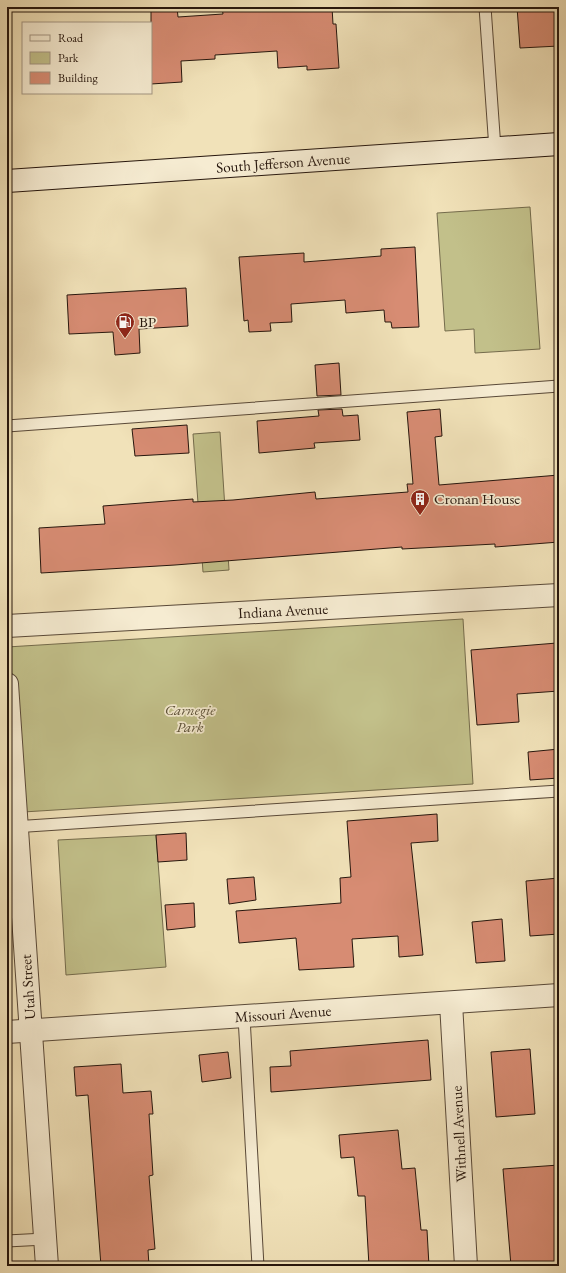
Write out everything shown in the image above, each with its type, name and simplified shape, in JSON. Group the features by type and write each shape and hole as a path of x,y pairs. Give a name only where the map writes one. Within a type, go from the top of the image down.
{"street":[{"name":"South Jefferson Avenue","path":"7,181 559,144"},
{"name":"Indiana Avenue","path":"7,626 559,595"},
{"name":"Utah Street","path":"7,684 12,827 31,1031 47,1266"},
{"name":"Missouri Avenue","path":"7,1032 559,995"},
{"name":"Withnell Avenue","path":"451,1003 466,1266"}],"lane":[{"path":"485,7 495,149"},
{"path":"7,426 559,386"},
{"path":"12,827 559,791"},
{"path":"244,1017 258,1266"},
{"path":"7,1241 45,1239"}],"green space":[{"path":"530,207 540,349 475,353 474,329 445,331 437,213"},
{"path":"220,432 229,570 203,572 193,434"},
{"name":"Carnegie Park","path":"463,619 473,784 7,813 7,647"},
{"path":"156,835 166,967 66,975 58,840"}],"building":[{"path":"151,7 177,7 178,17 223,14 222,7 332,7 333,24 336,24 339,68 307,70 307,66 278,68 277,51 215,55 215,59 181,61 182,82 152,84"},
{"path":"517,7 559,7 559,46 520,48"},
{"path":"415,247 419,327 392,328 391,322 385,322 384,310 346,313 345,300 291,304 292,322 270,323 271,331 249,332 248,320 244,321 239,257 304,253 304,262 381,256 381,249"},
{"path":"186,288 188,326 139,329 140,353 115,355 113,332 69,334 67,295"},
{"path":"339,363 341,395 317,396 315,365"},
{"path":"342,409 343,416 358,415 360,440 314,443 315,448 259,453 257,421 319,416 318,410"},
{"path":"440,409 442,436 435,437 439,485 559,475 559,542 495,547 495,544 402,549 402,547 175,565 41,573 39,528 105,524 103,506 193,499 193,502 233,500 315,492 316,499 408,492 407,484 413,484 407,412"},
{"path":"187,425 189,453 135,456 132,429"},
{"path":"557,643 559,691 517,694 519,722 477,725 471,650"},
{"path":"559,749 559,778 530,780 528,752"},
{"path":"437,814 438,841 411,843 423,955 399,957 398,936 352,939 354,967 299,970 296,938 239,943 236,911 341,903 340,878 351,877 347,821"},
{"path":"186,833 187,860 158,862 156,835"},
{"path":"254,877 256,900 229,904 227,879"},
{"path":"559,878 559,934 530,936 526,881"},
{"path":"194,903 195,927 167,930 165,905"},
{"path":"502,919 505,961 476,963 472,922"},
{"path":"428,1040 431,1080 271,1092 270,1067 291,1066 290,1051"},
{"path":"530,1049 535,1114 496,1117 491,1052"},
{"path":"228,1052 231,1078 202,1082 199,1055"},
{"path":"121,1064 123,1093 151,1091 153,1114 149,1114 153,1175 149,1176 155,1249 148,1250 149,1266 101,1266 88,1095 76,1096 74,1067"},
{"path":"398,1130 402,1169 415,1168 421,1230 427,1230 429,1266 369,1266 365,1196 358,1196 354,1157 341,1158 339,1135"},
{"path":"559,1165 559,1266 511,1266 503,1169"}],"place":[{"name":"BP","path":"125,339"},
{"name":"Cronan House","path":"420,516"}]}
